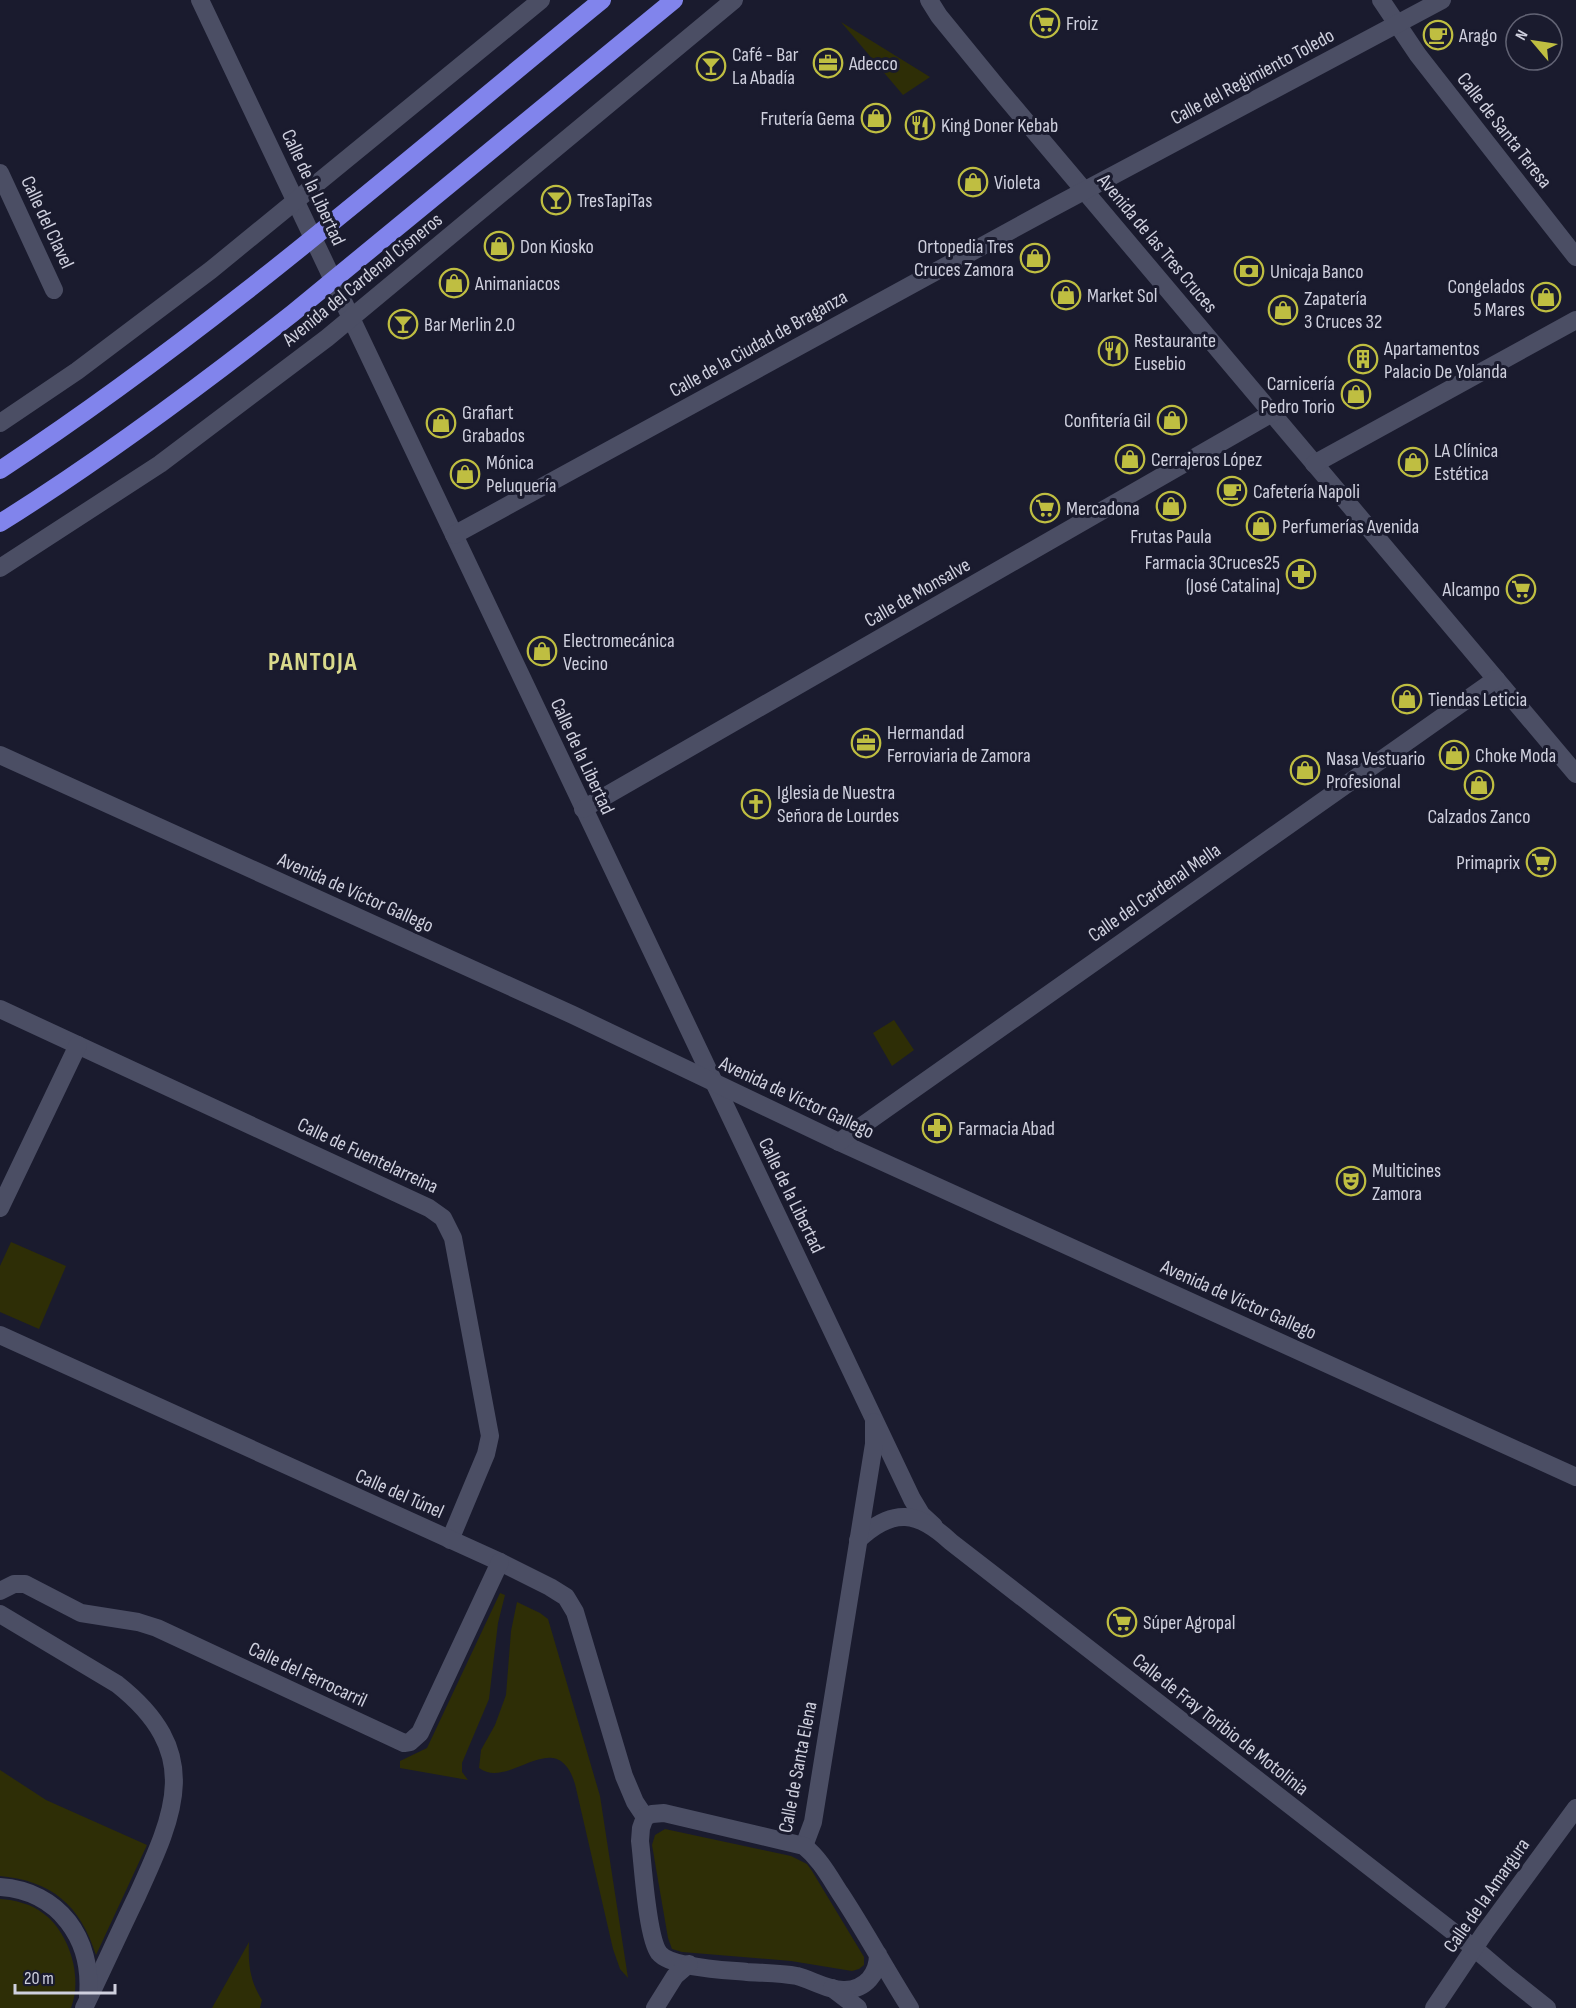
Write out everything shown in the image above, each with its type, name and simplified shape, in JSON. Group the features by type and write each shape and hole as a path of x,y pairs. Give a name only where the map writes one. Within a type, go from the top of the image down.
{"highway":[{"path":"0,470 117,390 220,313 602,0"},
{"name":"Avenida del Cardenal Cisneros","path":"0,523 156,418 233,361 674,0"}],"street":[{"name":"Calle de la Libertad","path":"200,0 912,1499 921,1514 934,1526"},
{"path":"0,423 138,327 211,270 299,207 541,0"},
{"name":"Avenida del Cardenal Cisneros","path":"0,568 160,464 734,0"},
{"name":"Avenida de las Tres Cruces","path":"915,0 939,16"},
{"name":"Avenida de las Tres Cruces","path":"929,0 939,16 1084,190 1576,774"},
{"name":"Calle de Santa Teresa","path":"1381,0 1418,55 1576,256"},
{"name":"Calle del Regimiento Toledo","path":"1084,190 1442,0"},
{"name":"Calle del Clavel","path":"0,173 54,290"},
{"name":"Calle de la Ciudad de Braganza","path":"454,535 1084,190"},
{"path":"1314,464 1576,320"},
{"name":"Calle de Monsalve","path":"583,809 1272,413"},
{"name":"Calle del Cardenal Mella","path":"838,1142 1496,678"},
{"name":"Avenida de Víctor Gallego","path":"0,755 573,1015 838,1142 1576,1477"},
{"name":"Calle de Fuentelarreina","path":"0,1010 429,1208 437,1212 448,1223 453,1238 490,1436 486,1454 450,1540"},
{"path":"0,1208 78,1046"},
{"name":"Calle del Túnel","path":"0,1335 500,1562 566,1597 575,1612 624,1776 635,1802 645,1817"},
{"name":"Calle de Santa Elena","path":"645,1817 664,1813 804,1846 813,1822 874,1444 873,1415"},
{"name":"Calle de Fray Toribio de Motolinia","path":"858,1540 872,1527 886,1520 919,1519 934,1526 951,1542 1474,1948 1547,2008"},
{"name":"Calle del Ferrocarril","path":"0,1591 14,1584 26,1584 81,1613 138,1622 157,1628 404,1743 410,1742 420,1733 500,1562"},
{"path":"0,1614 117,1684 131,1695 152,1719 169,1752 174,1770 173,1804 163,1837 86,2005"},
{"name":"Calle de la Amargura","path":"1434,2008 1474,1948 1576,1808"},
{"path":"645,1817 640,1841 654,1945 668,1960 794,1976 844,1990 866,1982 873,1976 878,1966 878,1954"},
{"path":"804,1846 815,1855 910,2008"},
{"path":"0,1887 39,1897 60,1911 68,1922 85,1958 89,1987 86,2005"},
{"path":"655,2008 675,1976 689,1964"},
{"path":"832,1988 858,2008"}],"shaded area":[{"path":"841,22 930,77 903,95"},
{"path":"894,1020 914,1050 892,1066 873,1033"},
{"path":"11,1242 66,1266 39,1329 0,1312 0,1266"},
{"path":"500,1593 505,1595 498,1623 489,1699 462,1763 462,1772 468,1780 400,1768 400,1761 427,1748"},
{"path":"517,1602 548,1619 600,1796 628,1978 620,1969 613,1949 575,1784 567,1767 556,1759 544,1758 504,1772 491,1773 479,1768 481,1750 495,1725 506,1695 511,1631"},
{"path":"0,1770 46,1800 147,1845 96,1955 82,1922 62,1899 35,1883 0,1876"},
{"path":"665,1829 791,1856 807,1864 864,1957 864,1965 852,1971 791,1961 682,1952 672,1949 668,1938 652,1845 655,1835"},
{"path":"0,1899 29,1905 44,1914 61,1933 72,1957 75,1971 76,1984 71,2008 0,2008"},
{"path":"249,1942 251,1972 262,2000 260,2008 212,2008"}],"place":[{"name":"Froiz","path":"1045,23"},
{"name":"Arago","path":"1438,35"},
{"name":"Adecco","path":"828,63"},
{"name":"Café - Bar La Abadía","path":"711,66"},
{"name":"Frutería Gema","path":"876,118"},
{"name":"King Doner Kebab","path":"920,125"},
{"name":"Violeta","path":"973,182"},
{"name":"TresTapiTas","path":"556,200"},
{"name":"Don Kiosko","path":"499,246"},
{"name":"Ortopedia Tres Cruces Zamora","path":"1035,258"},
{"name":"Unicaja Banco","path":"1249,271"},
{"name":"Animaniacos","path":"454,283"},
{"name":"Market Sol","path":"1066,295"},
{"name":"Congelados 5 Mares","path":"1546,297"},
{"name":"Zapatería 3 Cruces 32","path":"1283,310"},
{"name":"Bar Merlin 2.0","path":"403,324"},
{"name":"Restaurante Eusebio","path":"1113,351"},
{"name":"Apartamentos Palacio De Yolanda","path":"1363,359"},
{"name":"Carnicería Pedro Torio","path":"1356,394"},
{"name":"Confitería Gil","path":"1172,420"},
{"name":"Grafiart Grabados","path":"441,423"},
{"name":"Cerrajeros López","path":"1130,459"},
{"name":"LA Clínica Estética","path":"1413,462"},
{"name":"Mónica Peluquería","path":"465,474"},
{"name":"Cafetería Napoli","path":"1232,491"},
{"name":"Frutas Paula","path":"1171,506"},
{"name":"Mercadona","path":"1045,508"},
{"name":"Perfumerías Avenida","path":"1261,526"},
{"name":"Farmacia 3Cruces25 (José Catalina)","path":"1301,574"},
{"name":"Alcampo","path":"1521,589"},
{"name":"Electromecánica Vecino","path":"542,651"},
{"name":"Tiendas Leticia","path":"1407,699"},
{"name":"Hermandad Ferroviaria de Zamora","path":"866,743"},
{"name":"Choke Moda","path":"1454,755"},
{"name":"Nasa Vestuario Profesional","path":"1305,770"},
{"name":"Calzados Zanco","path":"1479,785"},
{"name":"Iglesia de Nuestra Señora de Lourdes","path":"756,804"},
{"name":"Primaprix","path":"1541,862"},
{"name":"Farmacia Abad","path":"937,1128"},
{"name":"Multicines Zamora","path":"1351,1181"},
{"name":"Súper Agropal","path":"1122,1622"}],"district":[{"name":"PANTOJA","path":"313,661"}]}
